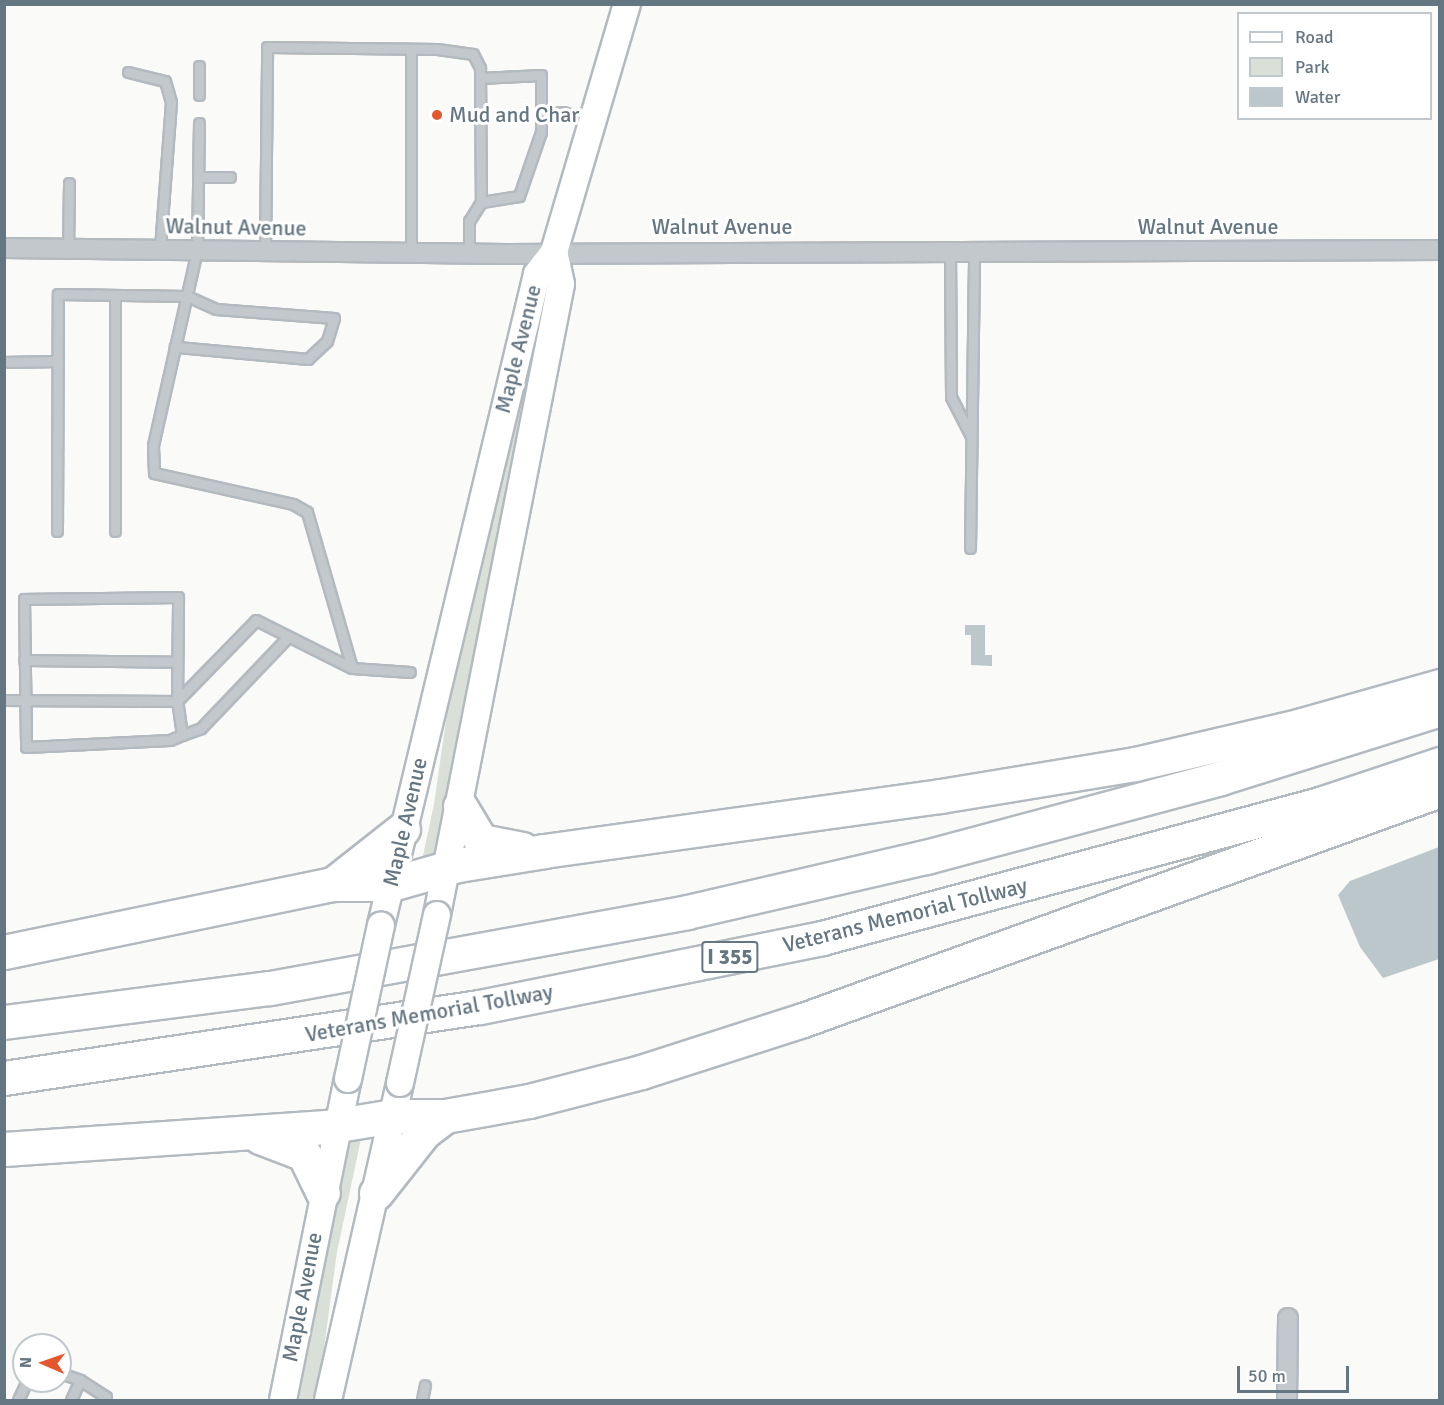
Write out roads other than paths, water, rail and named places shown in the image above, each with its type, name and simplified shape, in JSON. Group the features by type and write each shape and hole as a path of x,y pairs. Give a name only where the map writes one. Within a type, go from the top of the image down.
{"highway":[{"path":"4,952 333,884 391,884 447,869 544,851 1135,764 1302,725 1440,686"},
{"name":"I 355","path":"4,1022 270,988 687,912 926,857 1141,800 1440,709"},
{"name":"Veterans Memorial Tollway","path":"4,1078 480,1007 822,938 1298,810 1440,764"},
{"path":"4,1149 247,1133 338,1125 393,1116 445,1116 529,1101 641,1072 803,1020 1440,790"},
{"path":"460,806 481,841 495,847 544,851"},
{"path":"333,884 403,829"},
{"path":"376,1193 424,1132 445,1116"},
{"path":"247,1133 304,1154 323,1193"}],"main road":[{"name":"Maple Avenue","path":"283,1401 323,1193 381,925 537,274 554,252 627,4"},
{"name":"Maple Avenue","path":"328,1401 376,1193 460,806 561,284 554,252"}],"street":[{"name":"Walnut Avenue","path":"4,248 411,253 1440,250"},
{"path":"1287,1401 1288,1318"}],"lane":[{"path":"266,252 267,47 411,49 473,54 480,78 481,202 469,221 469,253"},
{"path":"411,49 411,253"},
{"path":"199,66 199,94"},
{"path":"128,72 165,81 171,102 160,250"},
{"path":"480,78 541,75 541,132 519,196 481,202"},
{"path":"541,115 563,112 592,122"},
{"path":"199,123 197,250 153,445 154,473 293,504 307,512 352,668"},
{"path":"198,177 230,177"},
{"path":"68,249 69,183"},
{"path":"950,251 951,397 973,440"},
{"path":"970,548 974,251"},
{"path":"57,531 58,294 187,296 216,309 333,318 327,341 308,359 175,347"},
{"path":"114,531 115,296"},
{"path":"4,362 58,361"},
{"path":"182,735 177,701 178,597 24,598 23,701 26,747 170,740 201,728 288,637"},
{"path":"4,700 177,701 256,620 352,668 410,672"},
{"path":"24,660 177,662"},
{"path":"72,1377 106,1397 106,1401"},
{"path":"71,1401 80,1380"},
{"path":"422,1401 425,1385"}],"water":[{"path":"965,625 985,625 985,655 992,655 992,666 971,665 971,635 965,635"},
{"path":"1439,847 1439,959 1383,978 1360,947 1338,895 1350,881"}],"place":[{"name":"Mud and Char","path":"437,115"}]}
